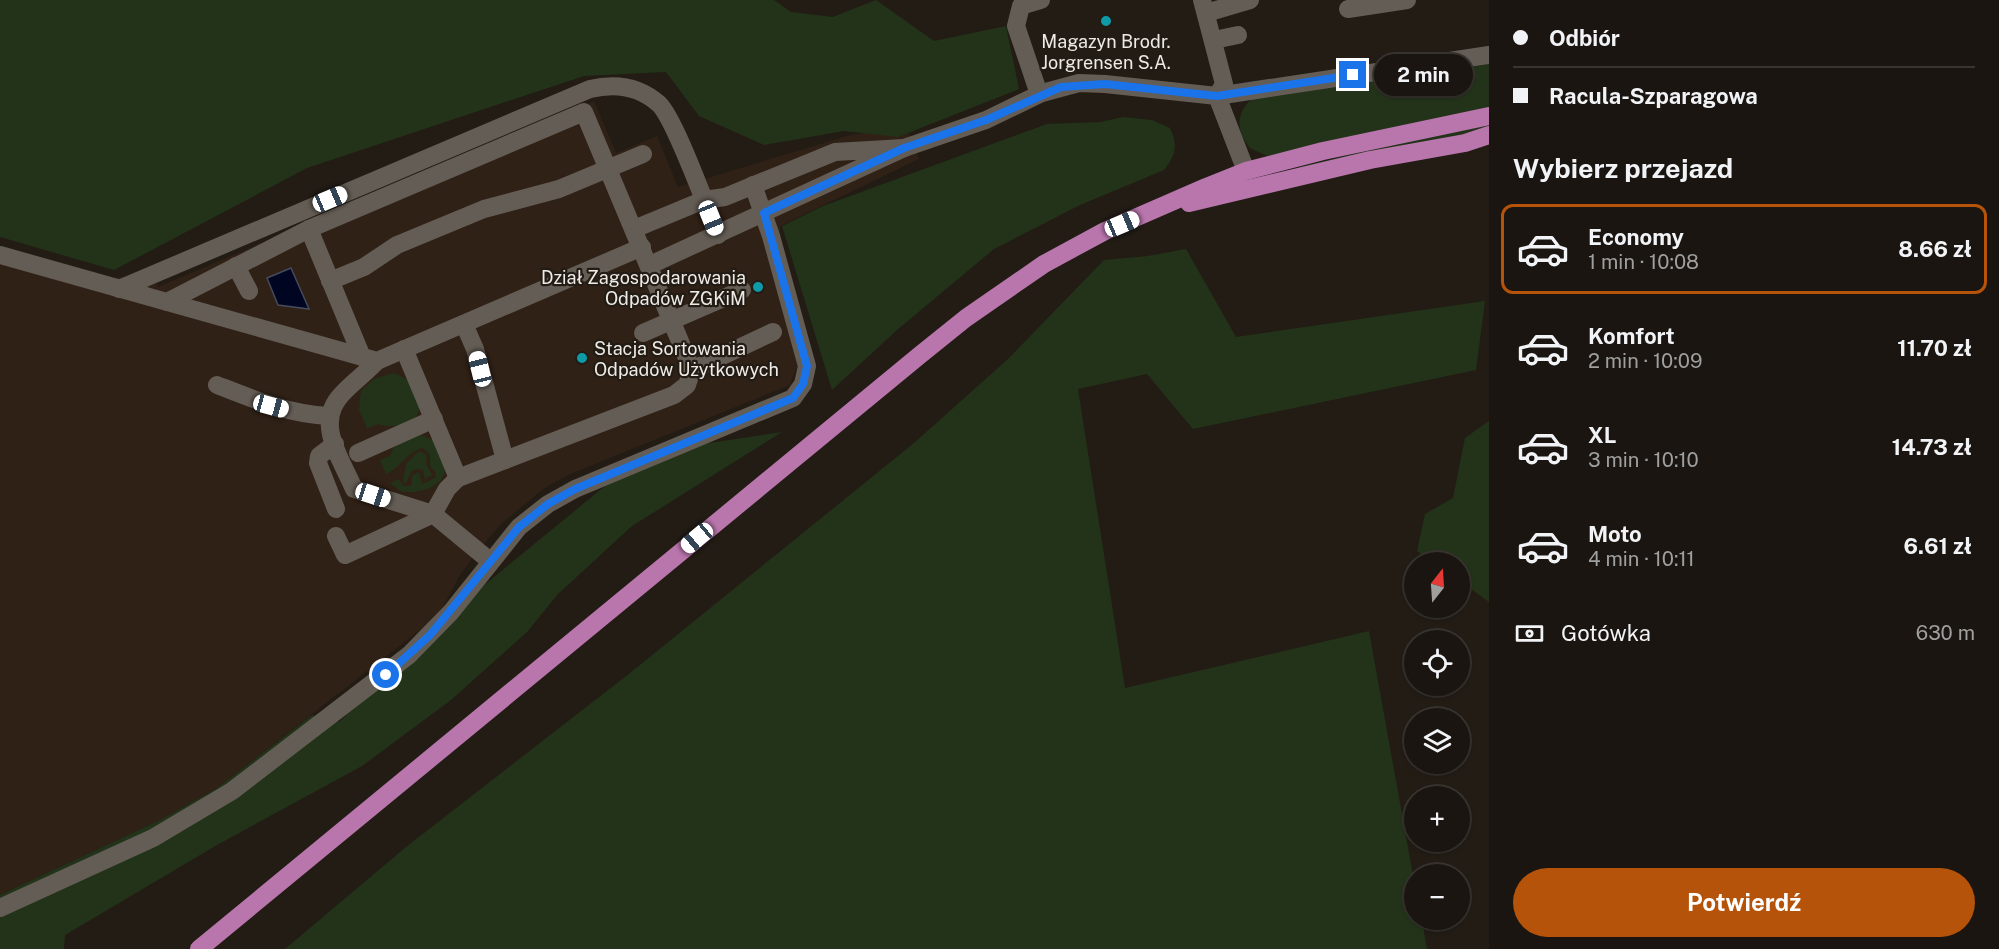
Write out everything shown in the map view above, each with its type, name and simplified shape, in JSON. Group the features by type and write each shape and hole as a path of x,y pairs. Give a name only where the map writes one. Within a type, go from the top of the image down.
{"main road":[{"path":"199,949 966,318 1044,264 1105,231 1246,171 1323,151 1489,116"},
{"path":"1155,210 1489,135"}],"street":[{"path":"1039,94 1016,26 1021,3 1041,0"},
{"path":"1217,96 1224,84 1204,7 1250,0"},
{"path":"1348,9 1407,0"},
{"path":"1214,40 1238,35"},
{"path":"650,265 904,148 986,120 1039,94 1061,87 1088,83 1217,96 1489,55"},
{"path":"119,289 590,89 606,85 627,86 660,105 673,128 718,235"},
{"path":"1217,96 1246,171"},
{"path":"167,302 309,229 584,112 650,265 692,370 687,385 674,395 458,478 447,489 433,514 345,555 336,536"},
{"path":"634,229 835,152 904,148"},
{"path":"330,281 363,267 397,245 484,208 559,189 643,154"},
{"path":"0,908 153,838 232,791 409,655 451,612 519,527 548,504 575,489 793,398 803,384 807,366 764,213 753,185"},
{"path":"309,229 330,281 370,359"},
{"path":"0,255 370,359 404,350 642,247"},
{"path":"236,266 249,291"},
{"path":"643,333 742,290"},
{"path":"464,324 475,349 506,460"},
{"path":"692,370 773,332"},
{"path":"404,350 458,478"},
{"path":"370,359 342,394 329,416 327,426 354,489 433,514 490,561"},
{"path":"217,386 281,409 300,414 329,416"},
{"path":"358,453 434,419"},
{"path":"335,444 319,456 318,463 336,508"}],"shaded area":[{"path":"594,101 616,153 657,136 678,187 850,135 906,127 919,159 780,226 780,232 764,238 797,354 797,367 790,385 568,475 543,489 501,524 478,551 460,575 438,616 217,788 160,820 0,895 0,246 112,278 130,276 149,268 158,287"}],"green space":[{"path":"0,0 774,0 791,12 833,17 876,0 934,41 1006,26 1019,89 898,137 844,131 764,145 699,116 666,72 584,76 307,168 114,270 0,237"},
{"path":"1489,64 1489,111 1267,156 1250,148 1240,129 1240,116 1253,98 1450,68 1453,78 1459,77 1459,69"},
{"path":"1123,117 1152,120 1170,128 1175,145 1171,160 1164,170 1080,205 994,249 897,330 832,390 782,226 823,206 1047,124 1100,122"},
{"path":"1489,121 1489,128 1467,134 1300,170 1299,167"},
{"path":"1186,249 1236,337 1485,301 1476,370 1193,429 1147,374 1078,389 1125,688 1369,631 1404,825 1404,852 1409,852 1411,864 1404,864 1404,930 1424,930 1427,949 285,949 406,847 630,673 914,443 1008,359 1104,260 1148,256"},
{"path":"394,373 410,381 419,404 419,411 416,417 404,424 390,426 378,424 368,430 359,410 361,391 374,379"},
{"path":"1489,421 1489,602 1470,588 1470,552 1417,551 1425,514 1453,498 1465,438"},
{"path":"782,432 632,526 558,594 527,632 451,700 362,766 217,845 65,935 64,949 0,949 0,895 160,820 217,788 312,715 339,722 477,591 605,486 703,444"},
{"path":"421,435 433,440 445,466 444,473 436,484 429,488 414,492 401,491 390,483 399,479 403,486 411,486 412,476 419,472 422,484 435,478 436,473 430,466 430,454 423,448 418,449 386,474 380,460 390,456 395,443"},
{"path":"419,451 427,455 426,464 432,475 425,479 423,470 416,469 411,472 405,484 403,481 406,464"}],"water":[{"path":"291,268 309,309 278,305 267,278"}],"place":[{"name":"Magazyn Brodr. Jorgrensen S.A.","path":"1106,21"},
{"name":"Dział Zagospodarowania Odpadów ZGKiM","path":"758,287"},
{"name":"Stacja Sortowania Odpadów Użytkowych","path":"582,358"}],"route":[{"path":"386,675 430,635 451,612 519,527 548,504 575,489 793,398 803,384 807,366 764,213 920,141 986,120 1042,93 1061,87 1079,83 1105,84 1217,96 1353,75"}]}
